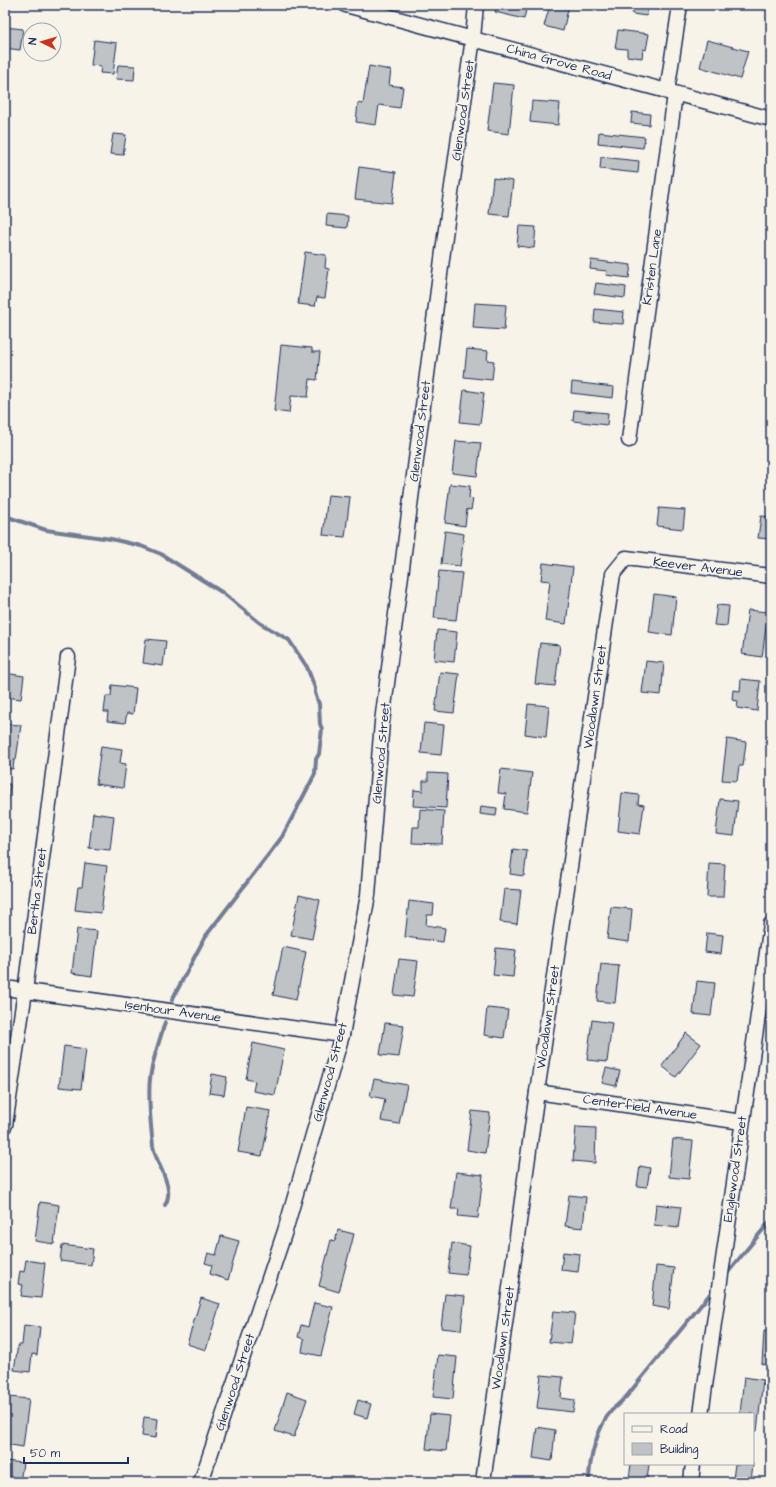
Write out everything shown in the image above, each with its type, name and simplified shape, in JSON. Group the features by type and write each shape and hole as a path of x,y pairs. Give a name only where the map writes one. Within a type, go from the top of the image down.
{"street":[{"name":"China Grove Road","path":"348,5 771,119"},
{"name":"Glenwood Street","path":"202,1482 285,1231 342,1035 368,895 382,722 445,236 473,38 476,5"},
{"name":"Kristen Lane","path":"629,440 671,93 680,5"},
{"name":"Keever Avenue","path":"626,558 771,576"},
{"name":"Woodlawn Street","path":"483,1482 537,1092 613,574 626,558"},
{"name":"Bertha Street","path":"5,1125 68,657"},
{"name":"Englewood Street","path":"700,1413 771,924"},
{"name":"Isenhour Avenue","path":"5,988 342,1035"},
{"name":"Centerfield Avenue","path":"537,1092 742,1122"},
{"path":"691,1482 693,1465"}],"building":[{"path":"497,5 527,5 524,19 495,12"},
{"path":"550,5 569,5 563,31 544,26"},
{"path":"621,5 653,5 652,7 648,7 647,16 632,14 633,7"},
{"path":"5,27 22,29 20,50 5,48"},
{"path":"618,30 649,34 646,50 643,49 642,58 627,56 627,49 615,48"},
{"path":"94,40 117,43 113,74 100,73 101,66 91,65"},
{"path":"707,40 748,51 740,79 700,67"},
{"path":"118,65 135,66 134,80 116,79"},
{"path":"369,66 391,70 389,85 403,87 400,108 379,105 376,125 356,122 358,103 363,104"},
{"path":"493,83 514,85 509,134 487,131"},
{"path":"532,101 560,103 558,125 530,122"},
{"path":"632,112 650,114 649,125 631,123"},
{"path":"599,132 645,137 643,148 598,143"},
{"path":"113,134 126,135 123,155 110,154"},
{"path":"601,157 639,161 638,173 600,169"},
{"path":"359,167 396,172 392,203 355,199"},
{"path":"493,178 513,181 509,216 489,214"},
{"path":"327,214 348,216 347,228 326,226"},
{"path":"519,226 536,227 534,248 517,246"},
{"path":"305,252 326,255 325,268 329,269 325,298 317,297 315,306 298,304"},
{"path":"591,260 631,265 629,278 606,275 607,271 590,269"},
{"path":"596,283 626,287 625,298 594,294"},
{"path":"475,303 506,305 504,330 473,328"},
{"path":"595,309 624,312 623,324 594,322"},
{"path":"281,345 312,348 312,352 320,352 317,380 310,379 308,397 291,396 289,413 274,411"},
{"path":"467,349 488,351 487,360 494,361 492,380 464,377"},
{"path":"572,382 614,387 613,398 571,393"},
{"path":"464,390 484,393 480,424 460,422"},
{"path":"574,410 608,413 607,425 573,421"},
{"path":"456,441 481,443 477,476 452,473"},
{"path":"450,484 470,486 469,498 473,499 471,510 467,509 465,526 445,523"},
{"path":"328,495 350,497 345,537 323,535"},
{"path":"659,508 685,510 683,529 657,526"},
{"path":"761,516 771,517 771,539 758,538"},
{"path":"445,531 464,534 460,566 441,564"},
{"path":"543,563 573,567 566,624 545,621 550,581 541,580"},
{"path":"439,571 462,573 456,620 434,618"},
{"path":"654,594 676,597 672,635 649,632"},
{"path":"717,605 729,606 727,626 714,625"},
{"path":"748,610 768,612 762,657 742,654"},
{"path":"437,630 457,632 454,662 434,660"},
{"path":"146,639 166,641 163,666 143,663"},
{"path":"540,643 560,645 555,686 535,684"},
{"path":"646,661 664,663 661,695 642,693"},
{"path":"440,672 459,674 454,713 435,711"},
{"path":"5,673 24,676 21,699 5,697"},
{"path":"741,679 760,681 757,711 737,708 738,701 732,700 733,690 740,691"},
{"path":"112,685 136,688 133,714 127,713 125,723 107,721 108,712 104,712 106,696 111,696"},
{"path":"528,704 549,706 546,737 525,734"},
{"path":"424,723 444,725 441,755 421,753"},
{"path":"5,724 21,725 16,760 14,760 13,769 5,768"},
{"path":"727,739 746,742 743,766 739,766 737,781 722,780"},
{"path":"101,746 122,749 120,763 126,764 123,788 96,784"},
{"path":"501,769 532,773 527,812 504,809 506,794 498,793"},
{"path":"428,773 448,774 446,808 413,806 414,790 423,791 423,781 428,781"},
{"path":"5,784 10,784 5,826"},
{"path":"622,793 639,795 638,804 644,805 640,834 618,831"},
{"path":"720,799 738,801 734,836 716,834"},
{"path":"481,806 497,808 496,816 480,814"},
{"path":"420,809 444,811 442,844 412,843 413,827 419,827"},
{"path":"93,813 114,816 110,850 89,848"},
{"path":"513,849 527,851 524,876 510,874"},
{"path":"85,863 107,866 101,913 75,910 78,887 82,887"},
{"path":"709,863 725,864 723,897 707,897"},
{"path":"504,889 521,890 517,924 500,922"},
{"path":"299,895 320,900 312,939 291,935"},
{"path":"409,901 434,904 433,915 427,915 426,925 445,928 443,942 405,937"},
{"path":"611,907 632,909 629,942 607,939"},
{"path":"77,929 97,931 92,976 72,973"},
{"path":"707,933 723,935 721,954 705,952"},
{"path":"283,947 306,952 296,1000 273,995"},
{"path":"496,948 516,950 513,977 493,975"},
{"path":"399,959 418,961 413,997 394,995"},
{"path":"601,964 619,966 615,1003 597,1001"},
{"path":"697,981 715,983 711,1016 693,1014"},
{"path":"487,1008 508,1010 504,1038 484,1035"},
{"path":"592,1020 612,1023 607,1062 587,1060"},
{"path":"385,1023 404,1025 399,1057 380,1055"},
{"path":"686,1033 701,1044 676,1077 662,1066"},
{"path":"253,1043 284,1050 275,1095 253,1091 255,1081 246,1079"},
{"path":"64,1046 86,1049 81,1089 59,1087"},
{"path":"606,1068 620,1071 616,1086 602,1083"},
{"path":"212,1074 227,1077 224,1095 209,1093"},
{"path":"374,1079 407,1085 399,1124 381,1121 385,1099 370,1096"},
{"path":"246,1107 271,1111 262,1156 238,1152"},
{"path":"472,1111 490,1113 485,1153 467,1150"},
{"path":"576,1127 596,1128 595,1163 573,1161"},
{"path":"673,1139 693,1141 689,1179 669,1177"},
{"path":"640,1166 650,1168 647,1187 637,1186"},
{"path":"456,1172 483,1175 478,1218 458,1216 459,1209 451,1209"},
{"path":"569,1195 586,1197 583,1228 565,1226"},
{"path":"40,1202 59,1205 54,1244 35,1241"},
{"path":"656,1204 681,1207 678,1228 654,1225"},
{"path":"338,1230 354,1234 339,1292 319,1286 331,1240 335,1241"},
{"path":"221,1236 239,1241 228,1280 210,1274 212,1265 205,1263 208,1253 216,1255"},
{"path":"452,1243 470,1246 466,1275 448,1273"},
{"path":"62,1245 93,1249 91,1265 60,1261"},
{"path":"563,1252 580,1254 578,1272 561,1270"},
{"path":"26,1260 45,1263 41,1298 21,1296 23,1285 18,1284 20,1271 24,1272"},
{"path":"656,1266 674,1268 669,1309 652,1306"},
{"path":"445,1294 465,1296 461,1330 441,1328"},
{"path":"201,1298 220,1304 206,1350 187,1344"},
{"path":"314,1303 333,1307 321,1356 302,1352 304,1339 298,1337 301,1325 308,1327"},
{"path":"553,1311 575,1313 571,1344 549,1342"},
{"path":"24,1325 40,1327 37,1355 32,1354 30,1372 14,1370 18,1345 22,1345"},
{"path":"764,1331 771,1332 771,1365 762,1364"},
{"path":"438,1355 457,1357 453,1399 433,1397"},
{"path":"541,1375 563,1377 561,1398 575,1400 573,1412 537,1408"},
{"path":"744,1377 763,1380 757,1431 754,1431 754,1413 740,1413"},
{"path":"287,1392 307,1399 294,1437 275,1431"},
{"path":"9,1397 29,1399 23,1447 5,1444 5,1425"},
{"path":"358,1400 371,1404 367,1418 354,1414"},
{"path":"430,1414 450,1416 446,1451 426,1449"},
{"path":"144,1417 158,1419 156,1438 142,1436"},
{"path":"537,1427 555,1430 552,1461 533,1458"},
{"path":"5,1461 23,1463 20,1482 5,1482"},
{"path":"631,1465 649,1465 647,1480 629,1478"},
{"path":"735,1465 753,1465 751,1481 733,1479"}],"waterway":[{"path":"5,516 46,530 111,539 141,546 161,554 223,593 260,623 289,640 307,667 315,688 315,693 319,704 320,724 322,729 319,754 316,759 315,774 282,837 205,937 172,1000"},
{"path":"165,1022 152,1065 149,1095 153,1146 167,1183 168,1198 165,1205"},
{"path":"725,1276 771,1220"},
{"path":"589,1482 592,1454 598,1434 607,1417 626,1397 714,1289"}]}
